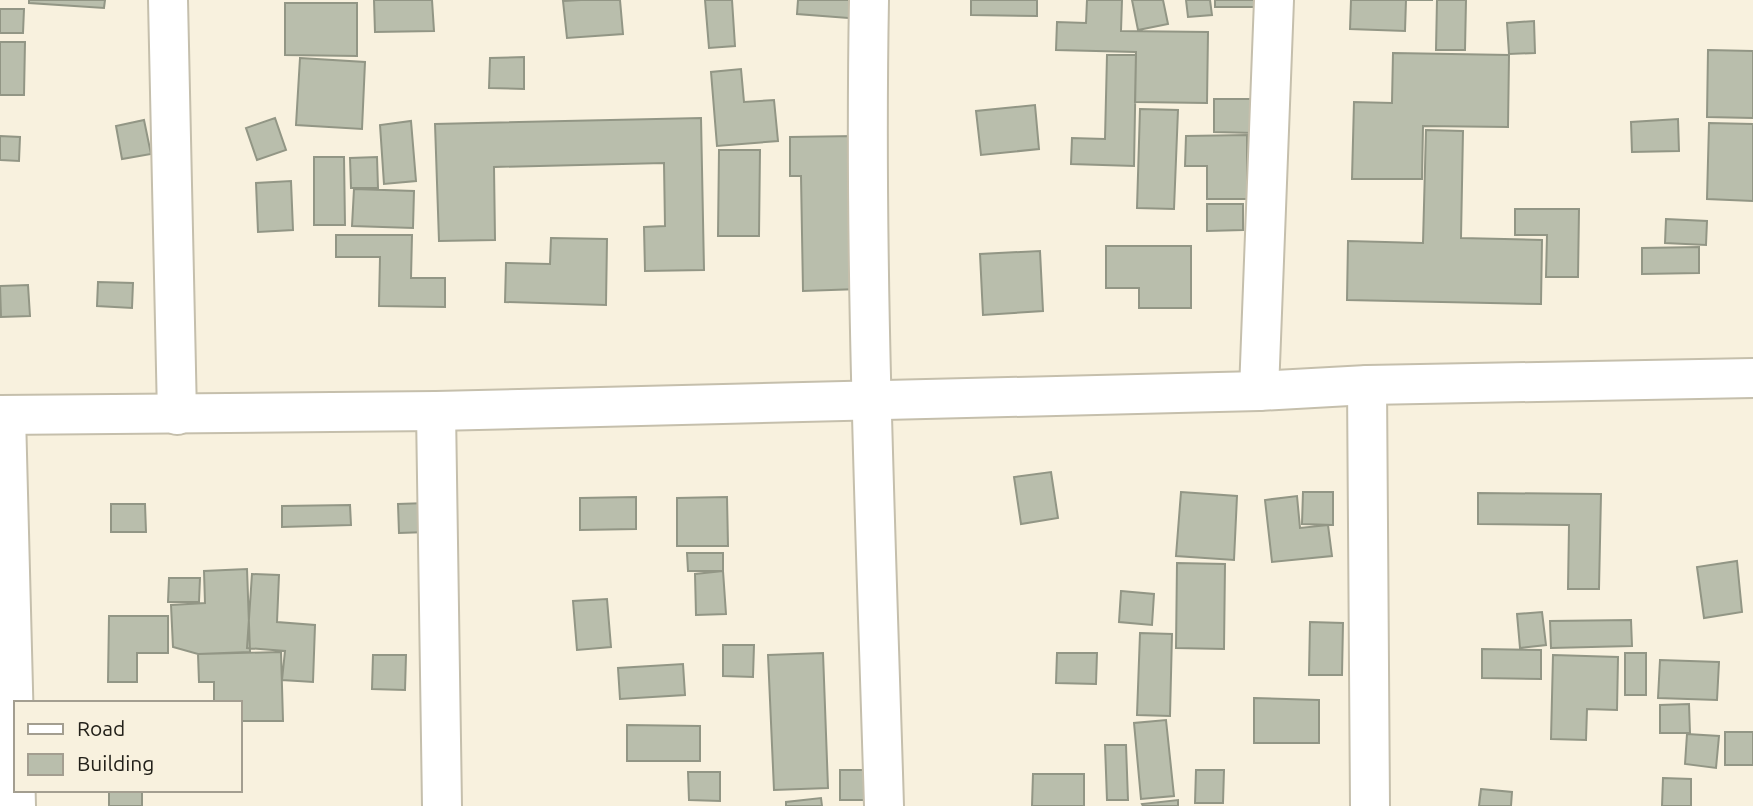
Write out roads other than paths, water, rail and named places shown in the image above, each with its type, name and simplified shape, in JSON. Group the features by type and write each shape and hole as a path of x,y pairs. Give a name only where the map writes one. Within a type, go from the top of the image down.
{"street":[{"path":"168,0 177,415"},
{"path":"869,0 867,140 884,806"},
{"path":"1259,391 1274,0"},
{"path":"14,746 3,415 436,411 1259,391 1367,385 1753,378"},
{"path":"1367,385 1370,806"},
{"path":"436,411 442,806"}]}
